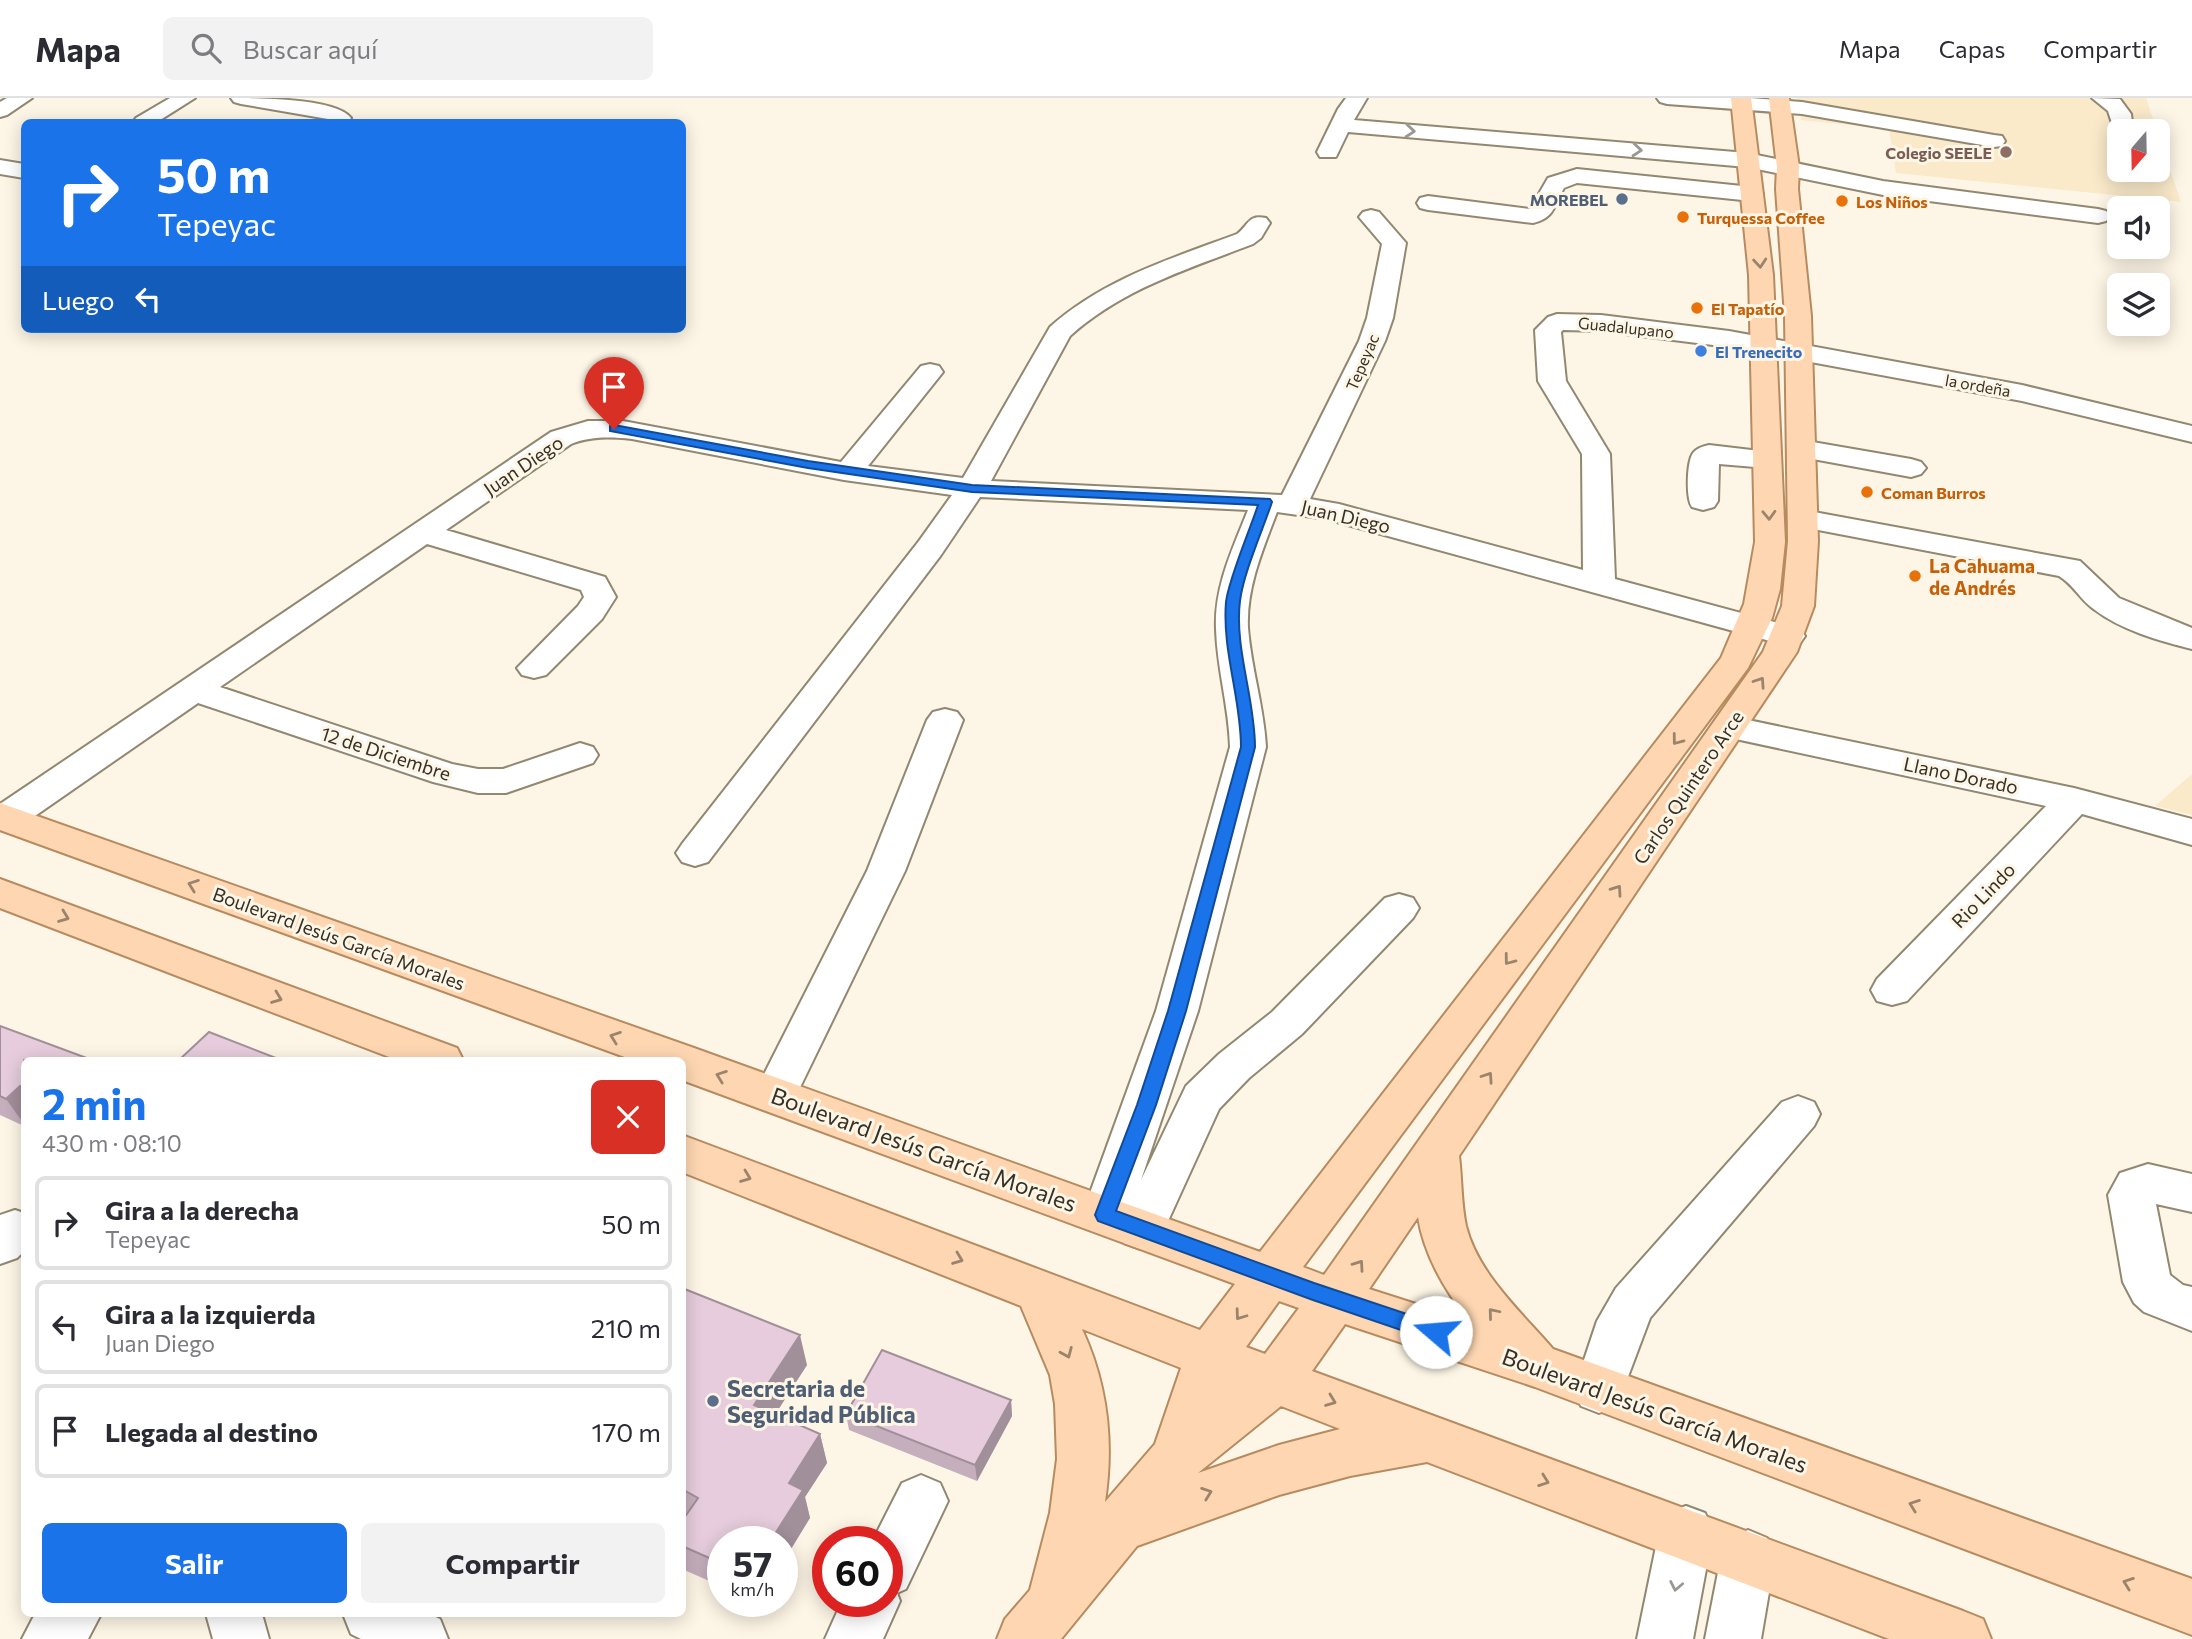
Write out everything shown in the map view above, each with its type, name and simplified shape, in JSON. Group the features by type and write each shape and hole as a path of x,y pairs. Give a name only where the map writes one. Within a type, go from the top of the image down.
{"main road":[{"name":"Carlos Quintero Arce","path":"1176,1458 1276,1380 1335,1300 1780,652 1771,631 1767,582 1767,459 1760,265 1741,101"},
{"name":"Carlos Quintero Arce","path":"1176,1458 1211,1355 1268,1276 1736,661 1798,606 1802,574 1803,519 1799,343 1787,189 1788,167 1779,102"},
{"name":"Boulevard Jesús García Morales","path":"3,817 670,1057"},
{"path":"0,893 434,1057"},
{"path":"1543,915 1586,934"},
{"name":"Boulevard Jesús García Morales","path":"686,1063 1335,1300 1536,1365 2192,1607"},
{"path":"1436,1153 1443,1228 1462,1270 1485,1304 1536,1365"},
{"path":"686,1155 1426,1438 1686,1532 1963,1639"},
{"path":"1039,1621 1077,1513 1086,1452 1082,1408 1074,1371 1040,1291"},
{"path":"1120,1525 1279,1470 1350,1451 1426,1438"},
{"path":"1039,1621 1176,1458"}],"street":[{"path":"0,111 22,98"},
{"path":"148,119 185,98"},
{"path":"241,98 335,114 340,119"},
{"path":"1328,152 1348,109 1357,98"},
{"path":"1667,98 1779,102 1994,141"},
{"path":"2102,98 2114,103 2120,110 2121,119"},
{"path":"1342,125 1747,160 1883,188 2098,216"},
{"path":"0,167 21,171"},
{"path":"1427,203 1532,216 1545,209 1551,185 1561,177 1577,176 1752,194"},
{"name":"Tepeyac","path":"1123,1222 1146,1105 1177,1011 1248,747 1248,717 1232,628 1233,599 1279,503 1359,372 1380,318 1394,243 1371,217"},
{"path":"695,853 806,705 930,548 972,488 1051,344 1072,318 1113,292 1251,236 1258,223"},
{"name":"Guadalupano","path":"1599,583 1596,454 1552,381 1548,330 1557,322 1601,323 1762,336"},
{"name":"la ordeña","path":"1762,336 2192,433"},
{"path":"849,471 930,372"},
{"name":"Juan Diego","path":"3,817 561,438 584,429 632,431 849,471 972,488 1279,503 1359,517 1771,631"},
{"path":"1801,449 1911,468"},
{"path":"1703,501 1705,458 1709,454 1767,459"},
{"path":"1803,519 2069,568 2085,578 2100,599 2116,609 2192,639"},
{"path":"422,533 594,584 600,597 591,612 534,668"},
{"name":"12 de Diciembre","path":"193,690 446,774 478,781 506,781 580,755"},
{"path":"775,1096 886,871 945,720"},
{"name":"Llano Dorado","path":"1729,727 2074,800 2186,820"},
{"name":"Rio Lindo","path":"1892,990 2074,800"},
{"path":"1123,1222 1202,1098 1234,1066 1287,1023 1399,908"},
{"path":"1600,1390 1622,1321 1633,1303 1798,1114"},
{"path":"2192,1193 2148,1183 2136,1186 2131,1195 2147,1282 2154,1294 2167,1302 2192,1308"},
{"path":"903,1538 921,1501"},
{"path":"1665,1639 1686,1532"},
{"path":"1733,1639 1748,1557"},
{"path":"50,1639 69,1617"},
{"path":"235,1617 241,1639"},
{"path":"377,1617 420,1639"},
{"path":"853,1639 864,1617"}],"shaded area":[{"name":"Colegio SEELE","path":"1797,98 2146,98 2153,119 2107,119 2107,182 2170,182 2170,169 2181,202 2170,201 2170,196 2122,196 1896,173 1889,129 1801,120"},
{"path":"2192,774 2192,815 2155,806"}],"building":[{"path":"0,1026 84,1057 21,1057 21,1086 6,1099 0,1096"},
{"path":"209,1032 273,1057 182,1057"},
{"path":"686,1290 800,1335 754,1405 820,1434 789,1483 803,1490 780,1526 707,1526 707,1557 686,1548 686,1515 698,1498 686,1491"},
{"path":"882,1350 1011,1400 975,1465 846,1414"}],"place":[{"name":"Colegio SEELE","path":"2006,152"},
{"name":"MOREBEL","path":"1622,199"},
{"name":"Los Niños","path":"1842,201"},
{"name":"Turquessa Coffee","path":"1683,217"},
{"name":"El Tapatío","path":"1697,308"},
{"name":"El Trenecito","path":"1701,351"},
{"name":"Coman Burros","path":"1867,492"},
{"name":"La Cahuama de Andrés","path":"1915,576"},
{"name":"Secretaria de Seguridad Pública","path":"713,1401"}],"route":[{"path":"614,429 923,483 1018,491 1266,502 1233,599 1232,628 1248,717 1248,747 1177,1011 1105,1215 1313,1292 1436,1332"}]}
